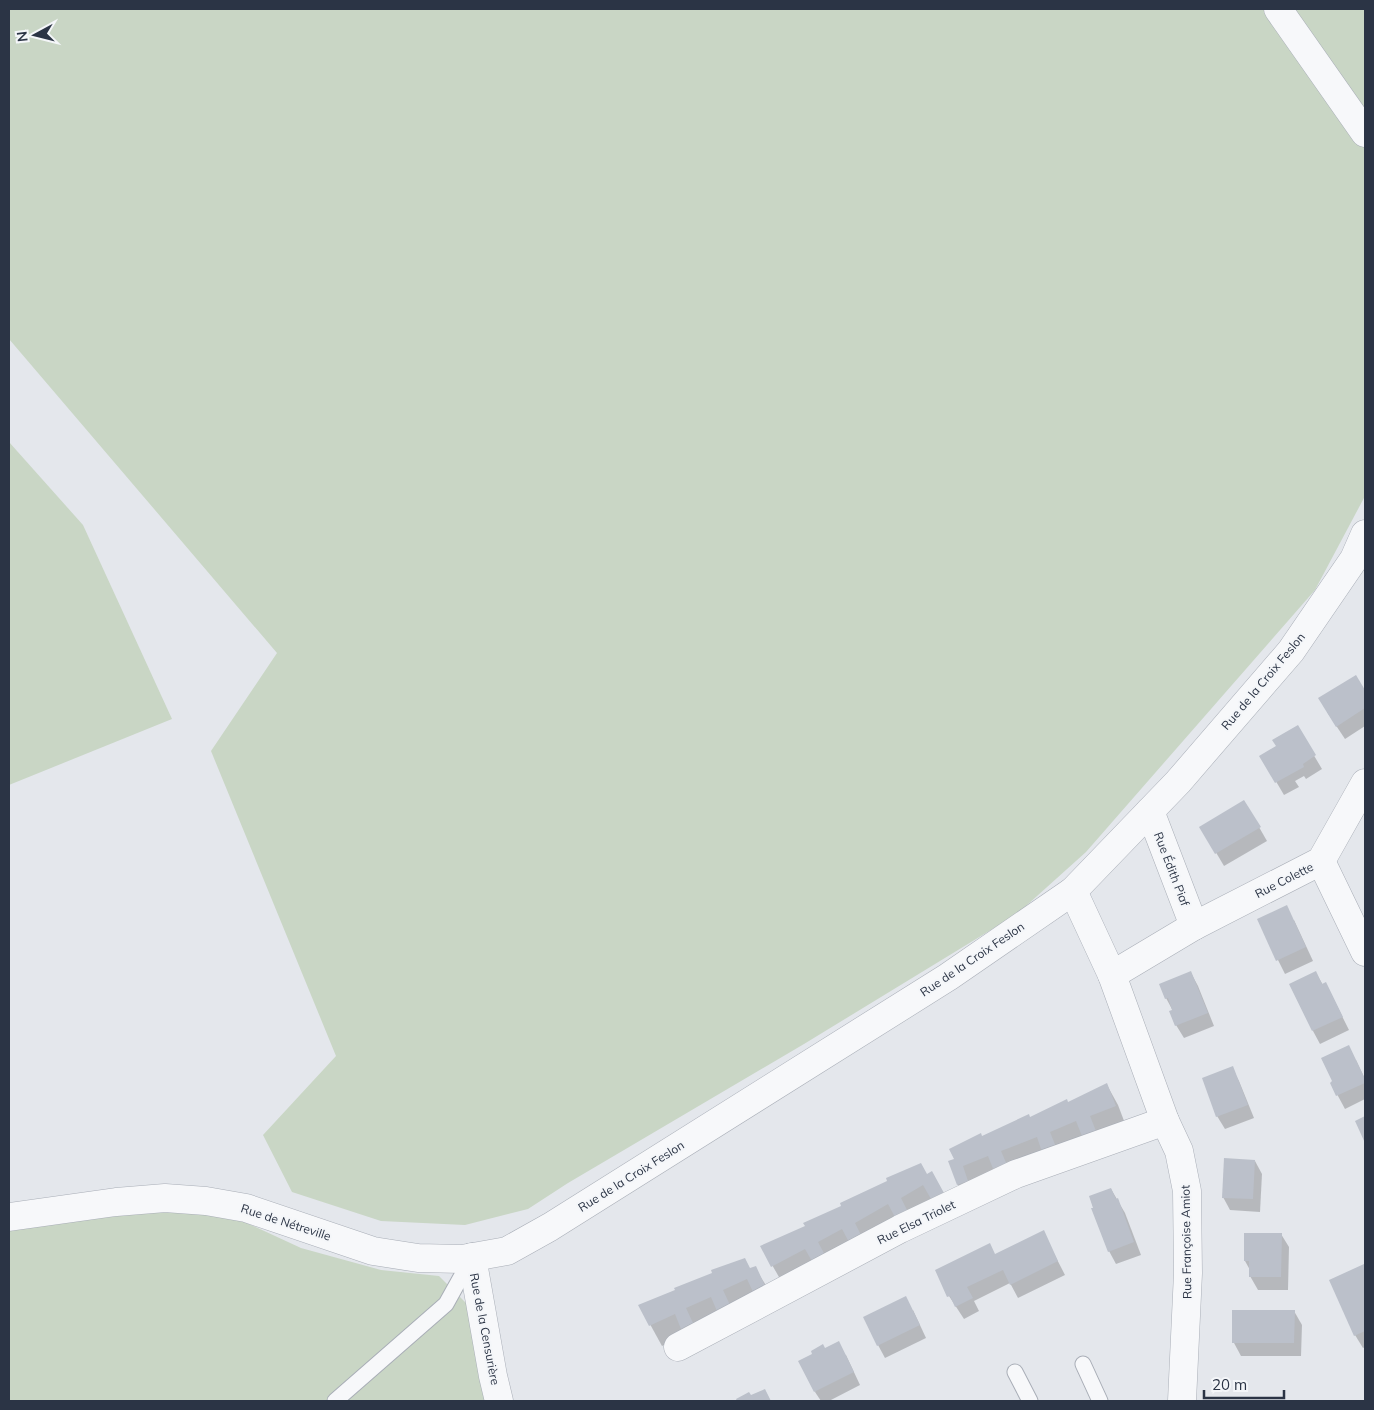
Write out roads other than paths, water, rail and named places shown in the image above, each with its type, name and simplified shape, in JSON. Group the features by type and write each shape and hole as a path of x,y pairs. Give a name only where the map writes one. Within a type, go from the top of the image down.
{"street":[{"path":"1278,9 1365,133"},
{"name":"Rue de la Croix Feslon","path":"472,1257 507,1251 550,1227 948,977 1073,891 1178,782 1291,651 1354,559 1365,534"},
{"name":"Rue Colette","path":"1112,976 1194,926 1321,861 1365,783"},
{"name":"Rue Édith Piaf","path":"1150,811 1194,926"},
{"path":"1321,861 1365,952"},
{"name":"Rue Françoise Amiot","path":"1073,891 1112,976 1165,1121 1179,1151 1188,1190 1188,1273 1182,1401"},
{"name":"Rue Elsa Triolet","path":"678,1348 900,1228 1007,1178 1165,1121"},
{"name":"Rue de Nétreville","path":"9,1217 116,1202 165,1198 206,1201 246,1208 373,1251 418,1258 462,1259 472,1257"},
{"name":"Rue de la Censurière","path":"472,1257 493,1376 500,1401"}],"lane":[{"path":"335,1401 446,1304 472,1257"},
{"path":"1083,1364 1100,1401"},
{"path":"1015,1372 1030,1401"}]}
